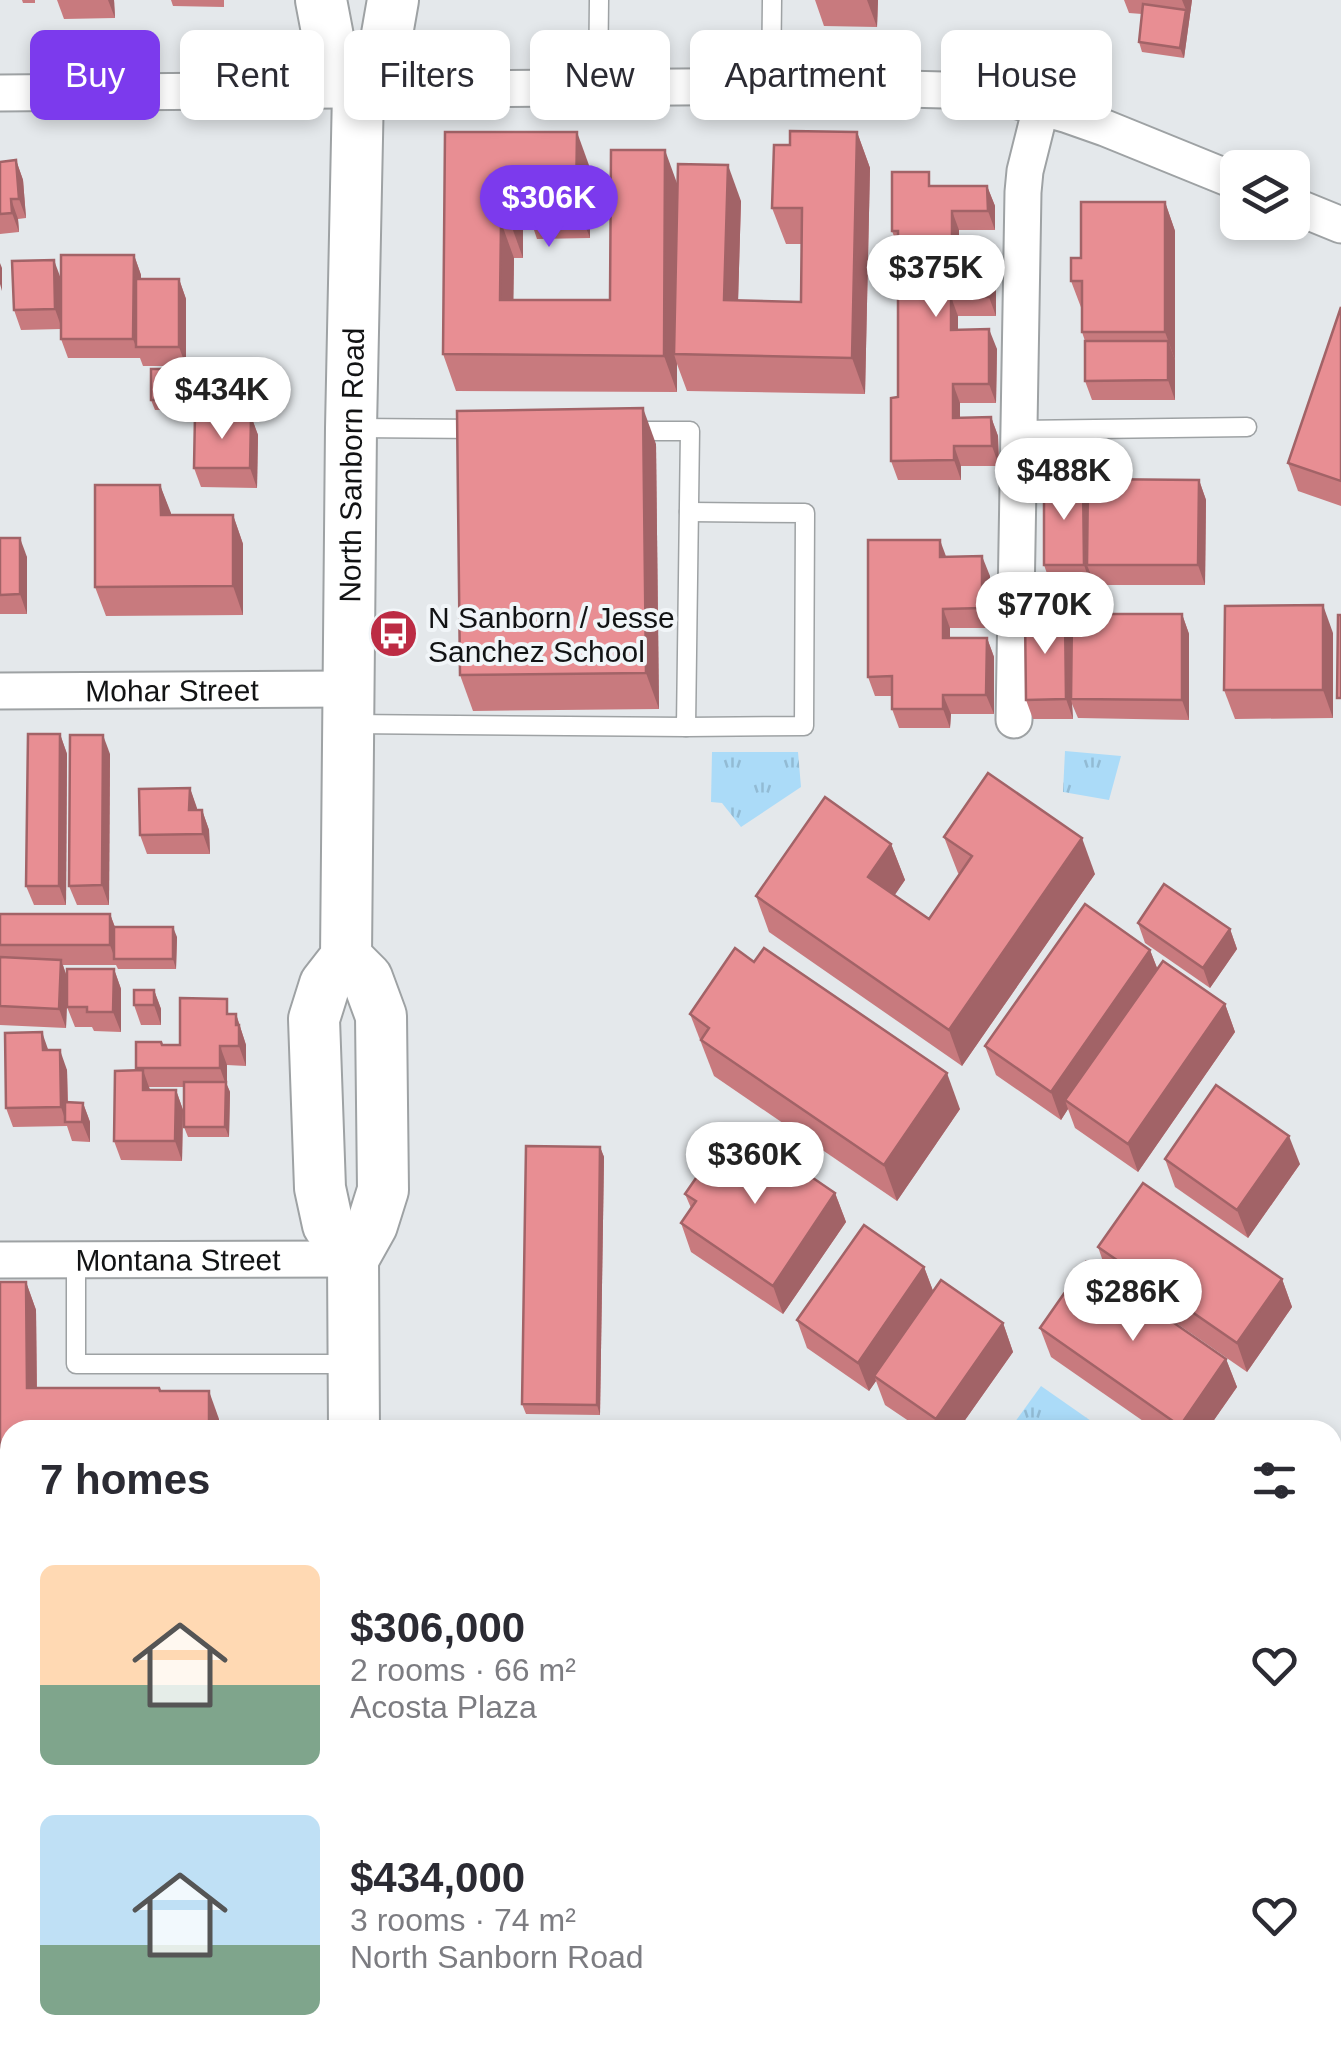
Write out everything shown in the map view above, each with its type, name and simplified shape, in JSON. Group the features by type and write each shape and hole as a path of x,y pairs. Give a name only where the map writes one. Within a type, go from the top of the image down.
{"main road":[{"path":"321,0 329,42 344,68"},
{"name":"North Sanborn Road","path":"388,30 393,0"},
{"name":"North Sanborn Road","path":"346,956 357,120"},
{"path":"352,1259 328,1225 320,1188 314,1019 325,984 346,956 367,978 381,1016 383,1190 372,1224 352,1259 354,1420"}],"street":[{"path":"0,93 344,92"},
{"path":"1014,720 1023,192 1038,120"},
{"path":"1081,120 1220,175"},
{"path":"1310,213 1341,226"},
{"name":"Mohar Street","path":"0,691 347,706"},
{"name":"Montana Street","path":"0,1260 352,1259"}],"lane":[{"path":"599,0 599,30"},
{"path":"771,30 772,0"},
{"path":"1019,430 1247,427"},
{"path":"351,428 502,430"},
{"path":"615,431 690,432 686,728"},
{"path":"347,706 686,728 804,726 804,513 689,512"},
{"path":"76,1260 76,1364 354,1364"}],"green space":[{"path":"1065,751 1121,756 1109,800 1063,792"},
{"path":"712,752 798,752 801,787 741,827 722,803 711,802"},
{"path":"1041,1386 1090,1420 1016,1420"}],"building":[{"path":"1143,4 1186,10 1180,48 1139,42"},
{"path":"790,131 857,132 852,358 674,354 678,164 728,165 724,300 801,302 802,208 772,208 774,145 790,145"},
{"path":"445,132 577,132 576,202 524,202 525,185 510,185 510,222 501,222 500,300 610,300 611,150 665,150 664,356 443,354"},
{"path":"16,160 19,199 11,199 12,213 0,214 0,162"},
{"path":"892,172 929,172 929,186 987,186 988,211 952,211 952,246 989,246 989,297 951,297 951,330 989,329 989,384 953,384 953,418 991,417 992,446 954,446 954,460 891,461 891,398 898,397 898,231 892,231"},
{"path":"1081,202 1165,202 1165,332 1082,332 1082,281 1071,281 1071,258 1081,258"},
{"path":"61,255 134,255 133,339 61,339"},
{"path":"54,260 55,309 14,310 12,261"},
{"path":"136,279 179,279 179,347 136,347"},
{"path":"1341,307 1341,481 1288,463"},
{"path":"1085,341 1168,341 1168,380 1085,381"},
{"path":"151,369 189,369 188,399 151,400"},
{"path":"643,408 646,673 460,675 457,411"},
{"path":"195,415 251,416 250,468 194,468"},
{"path":"1088,479 1199,480 1198,565 1087,565"},
{"path":"1044,481 1083,481 1084,565 1044,565"},
{"path":"95,485 160,485 161,515 233,515 233,586 95,587"},
{"path":"0,538 20,538 20,594 0,595"},
{"path":"868,540 940,540 940,557 982,556 982,608 943,609 943,638 987,638 986,695 943,695 943,709 892,709 892,676 868,677"},
{"path":"1323,605 1323,690 1224,690 1225,606"},
{"path":"1072,614 1182,614 1182,700 1071,699"},
{"path":"1025,615 1065,615 1066,699 1026,700"},
{"path":"1341,615 1341,698 1337,698"},
{"path":"28,734 60,734 59,886 26,886"},
{"path":"70,735 103,735 102,885 69,886"},
{"path":"988,773 1082,838 949,1030 756,896 825,797 891,844 868,877 929,919 972,856 944,837"},
{"path":"190,788 189,810 202,810 203,834 140,835 139,789"},
{"path":"1164,884 1230,929 1203,968 1138,923"},
{"path":"1085,904 1150,950 1051,1092 985,1046"},
{"path":"0,914 110,914 110,945 0,945"},
{"path":"114,927 173,927 173,959 114,959"},
{"path":"735,948 754,962 764,948 947,1073 884,1165 701,1040 709,1028 690,1014"},
{"path":"0,957 61,960 59,1009 0,1006"},
{"path":"1163,961 1225,1004 1128,1144 1065,1100"},
{"path":"67,969 114,969 113,1012 67,1007"},
{"path":"134,990 154,990 154,1005 134,1005"},
{"path":"180,998 227,999 227,1014 236,1014 239,1025 239,1046 220,1046 220,1068 136,1068 136,1042 180,1045"},
{"path":"42,1032 43,1050 60,1050 61,1107 6,1108 5,1033"},
{"path":"143,1070 143,1090 176,1090 175,1141 114,1141 115,1071"},
{"path":"184,1082 226,1082 225,1127 184,1127"},
{"path":"1216,1085 1289,1136 1237,1210 1165,1159"},
{"path":"65,1102 83,1103 82,1122 65,1122"},
{"path":"744,1131 835,1193 773,1286 681,1223 696,1201 685,1194 716,1149 726,1156"},
{"path":"526,1146 600,1147 597,1405 522,1404"},
{"path":"1143,1183 1282,1279 1237,1343 1098,1247"},
{"path":"864,1225 924,1267 858,1363 797,1320"},
{"path":"1086,1262 1226,1359 1184,1420 1171,1420 1040,1328"},
{"path":"941,1280 1003,1323 936,1419 874,1376"},
{"path":"0,1282 26,1282 27,1388 209,1391 209,1420 0,1420"}],"place":[{"name":"N Sanborn / Jesse Sanchez School","path":"393,634"}]}
